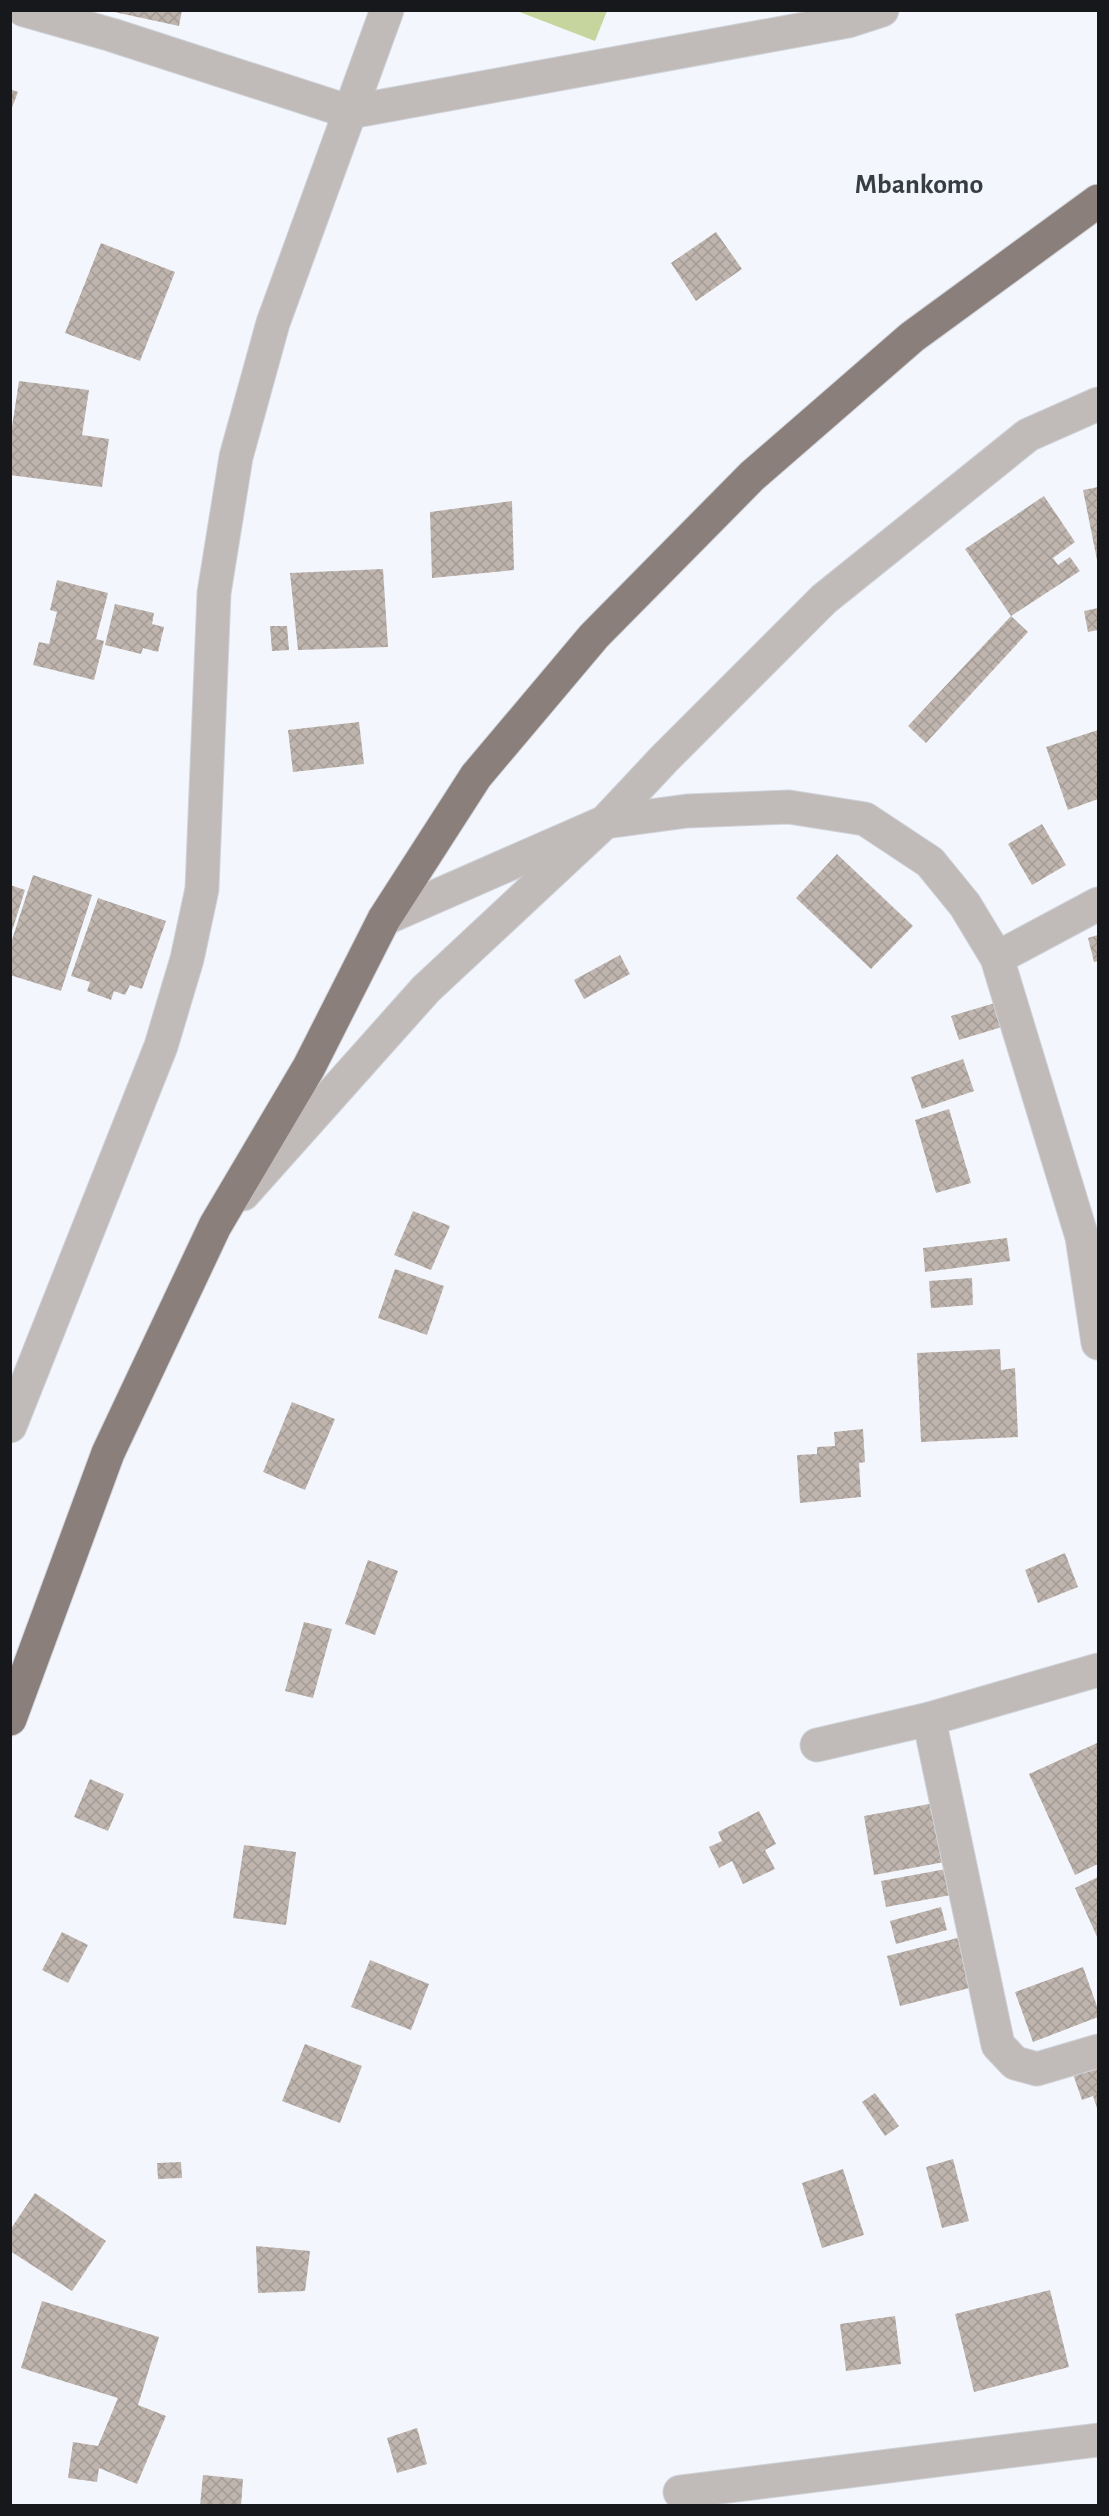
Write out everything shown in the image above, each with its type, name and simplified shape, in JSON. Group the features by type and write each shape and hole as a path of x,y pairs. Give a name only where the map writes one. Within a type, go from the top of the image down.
{"highway":[{"path":"10,1719 108,1453 215,1226 309,1067 384,919 476,776 594,636 752,476 912,337 1098,201"}],"street":[{"path":"24,10 112,35 350,112 848,21 882,10"},
{"path":"10,1425 161,1046 188,959 202,889 214,592 236,458 273,323 387,10"},
{"path":"215,1226 426,989 605,822 664,759 824,599 1028,435 1098,404"},
{"path":"384,919 605,822 687,811 789,807 865,819 930,862 965,905 997,958 1083,1237 1098,1343"},
{"path":"997,958 1098,904"},
{"path":"817,1745 929,1719 1098,1670"},
{"path":"929,1719 998,2045 1015,2063 1036,2069 1098,2051"},
{"path":"680,2492 1098,2440"}],"green space":[{"path":"517,11 607,11 595,41"}],"building":[{"path":"105,10 182,10 179,26"},
{"path":"10,89 18,92 11,110 10,110"},
{"path":"716,232 742,269 696,301 671,263"},
{"path":"101,243 175,272 140,361 65,333"},
{"path":"19,381 89,390 82,435 109,439 102,487 10,475 10,440"},
{"path":"1098,487 1098,560 1097,560 1083,490"},
{"path":"1044,496 1075,542 1053,558 1058,565 1070,557 1080,571 1011,616 965,549"},
{"path":"512,501 514,570 432,578 430,512"},
{"path":"383,569 388,647 298,650 290,573"},
{"path":"57,580 108,593 96,639 104,641 94,680 33,665 39,642 49,644 57,612 50,610"},
{"path":"115,604 154,613 152,624 164,627 158,652 143,648 141,654 105,645"},
{"path":"1098,608 1098,630 1088,632 1084,611"},
{"path":"1011,616 1028,632 926,743 908,726"},
{"path":"270,626 287,626 289,650 272,651"},
{"path":"359,722 364,764 293,772 288,730"},
{"path":"1098,730 1098,799 1068,810 1046,747"},
{"path":"1042,824 1066,865 1032,885 1008,844"},
{"path":"837,854 913,926 871,969 796,898"},
{"path":"33,875 92,895 61,991 10,975 10,946"},
{"path":"10,885 25,890 11,934 10,934"},
{"path":"98,898 166,921 142,989 130,985 125,995 114,991 111,1000 87,991 90,982 71,976"},
{"path":"1098,935 1098,961 1094,962 1088,938"},
{"path":"620,955 630,974 584,999 574,980"},
{"path":"995,1003 1002,1027 959,1040 951,1016"},
{"path":"963,1059 974,1091 922,1109 911,1077"},
{"path":"949,1109 971,1183 936,1193 915,1120"},
{"path":"413,1211 450,1226 431,1270 394,1255"},
{"path":"1007,1238 1010,1261 925,1272 923,1248"},
{"path":"395,1269 444,1286 427,1335 378,1318"},
{"path":"972,1278 973,1305 931,1308 929,1281"},
{"path":"1000,1349 1001,1370 1015,1368 1018,1437 921,1442 917,1353"},
{"path":"292,1402 335,1419 305,1490 263,1472"},
{"path":"863,1429 865,1462 859,1463 861,1497 800,1503 797,1455 817,1454 817,1447 835,1446 834,1432"},
{"path":"1065,1553 1078,1587 1038,1603 1025,1570"},
{"path":"368,1560 398,1571 375,1635 345,1624"},
{"path":"304,1622 332,1629 313,1698 285,1691"},
{"path":"1097,1743 1098,1864 1075,1875 1029,1774"},
{"path":"90,1779 124,1794 108,1831 74,1817"},
{"path":"940,1802 950,1861 874,1875 864,1816"},
{"path":"759,1811 776,1844 765,1850 775,1869 743,1884 732,1861 719,1868 709,1847 722,1841 718,1832"},
{"path":"244,1845 296,1852 286,1925 233,1918"},
{"path":"946,1869 951,1895 886,1907 881,1881"},
{"path":"1098,1877 1098,1939 1075,1888"},
{"path":"941,1907 947,1930 896,1944 890,1921"},
{"path":"62,1932 88,1945 68,1983 42,1970"},
{"path":"965,1936 977,1986 900,2006 887,1956"},
{"path":"370,1960 429,1984 411,2030 351,2007"},
{"path":"1083,1967 1098,2009 1098,2017 1033,2042 1015,1992"},
{"path":"305,2044 362,2066 340,2123 282,2101"},
{"path":"1098,2064 1098,2111 1093,2096 1082,2100 1073,2074"},
{"path":"875,2093 899,2126 885,2136 862,2102"},
{"path":"953,2159 969,2221 942,2228 926,2167"},
{"path":"181,2162 182,2178 158,2179 157,2163"},
{"path":"843,2169 864,2235 822,2248 802,2183"},
{"path":"35,2193 106,2241 72,2291 10,2251 10,2230"},
{"path":"256,2246 310,2251 305,2291 258,2293"},
{"path":"1050,2290 1069,2367 974,2392 955,2314"},
{"path":"42,2301 159,2337 138,2405 166,2416 137,2484 99,2468 97,2482 68,2478 73,2442 98,2446 118,2398 21,2368"},
{"path":"895,2316 901,2364 846,2371 840,2324"},
{"path":"417,2428 427,2464 397,2473 387,2438"},
{"path":"203,2475 243,2479 241,2506 200,2506"}],"district":[{"name":"Mbankomo","path":"919,185"}]}
